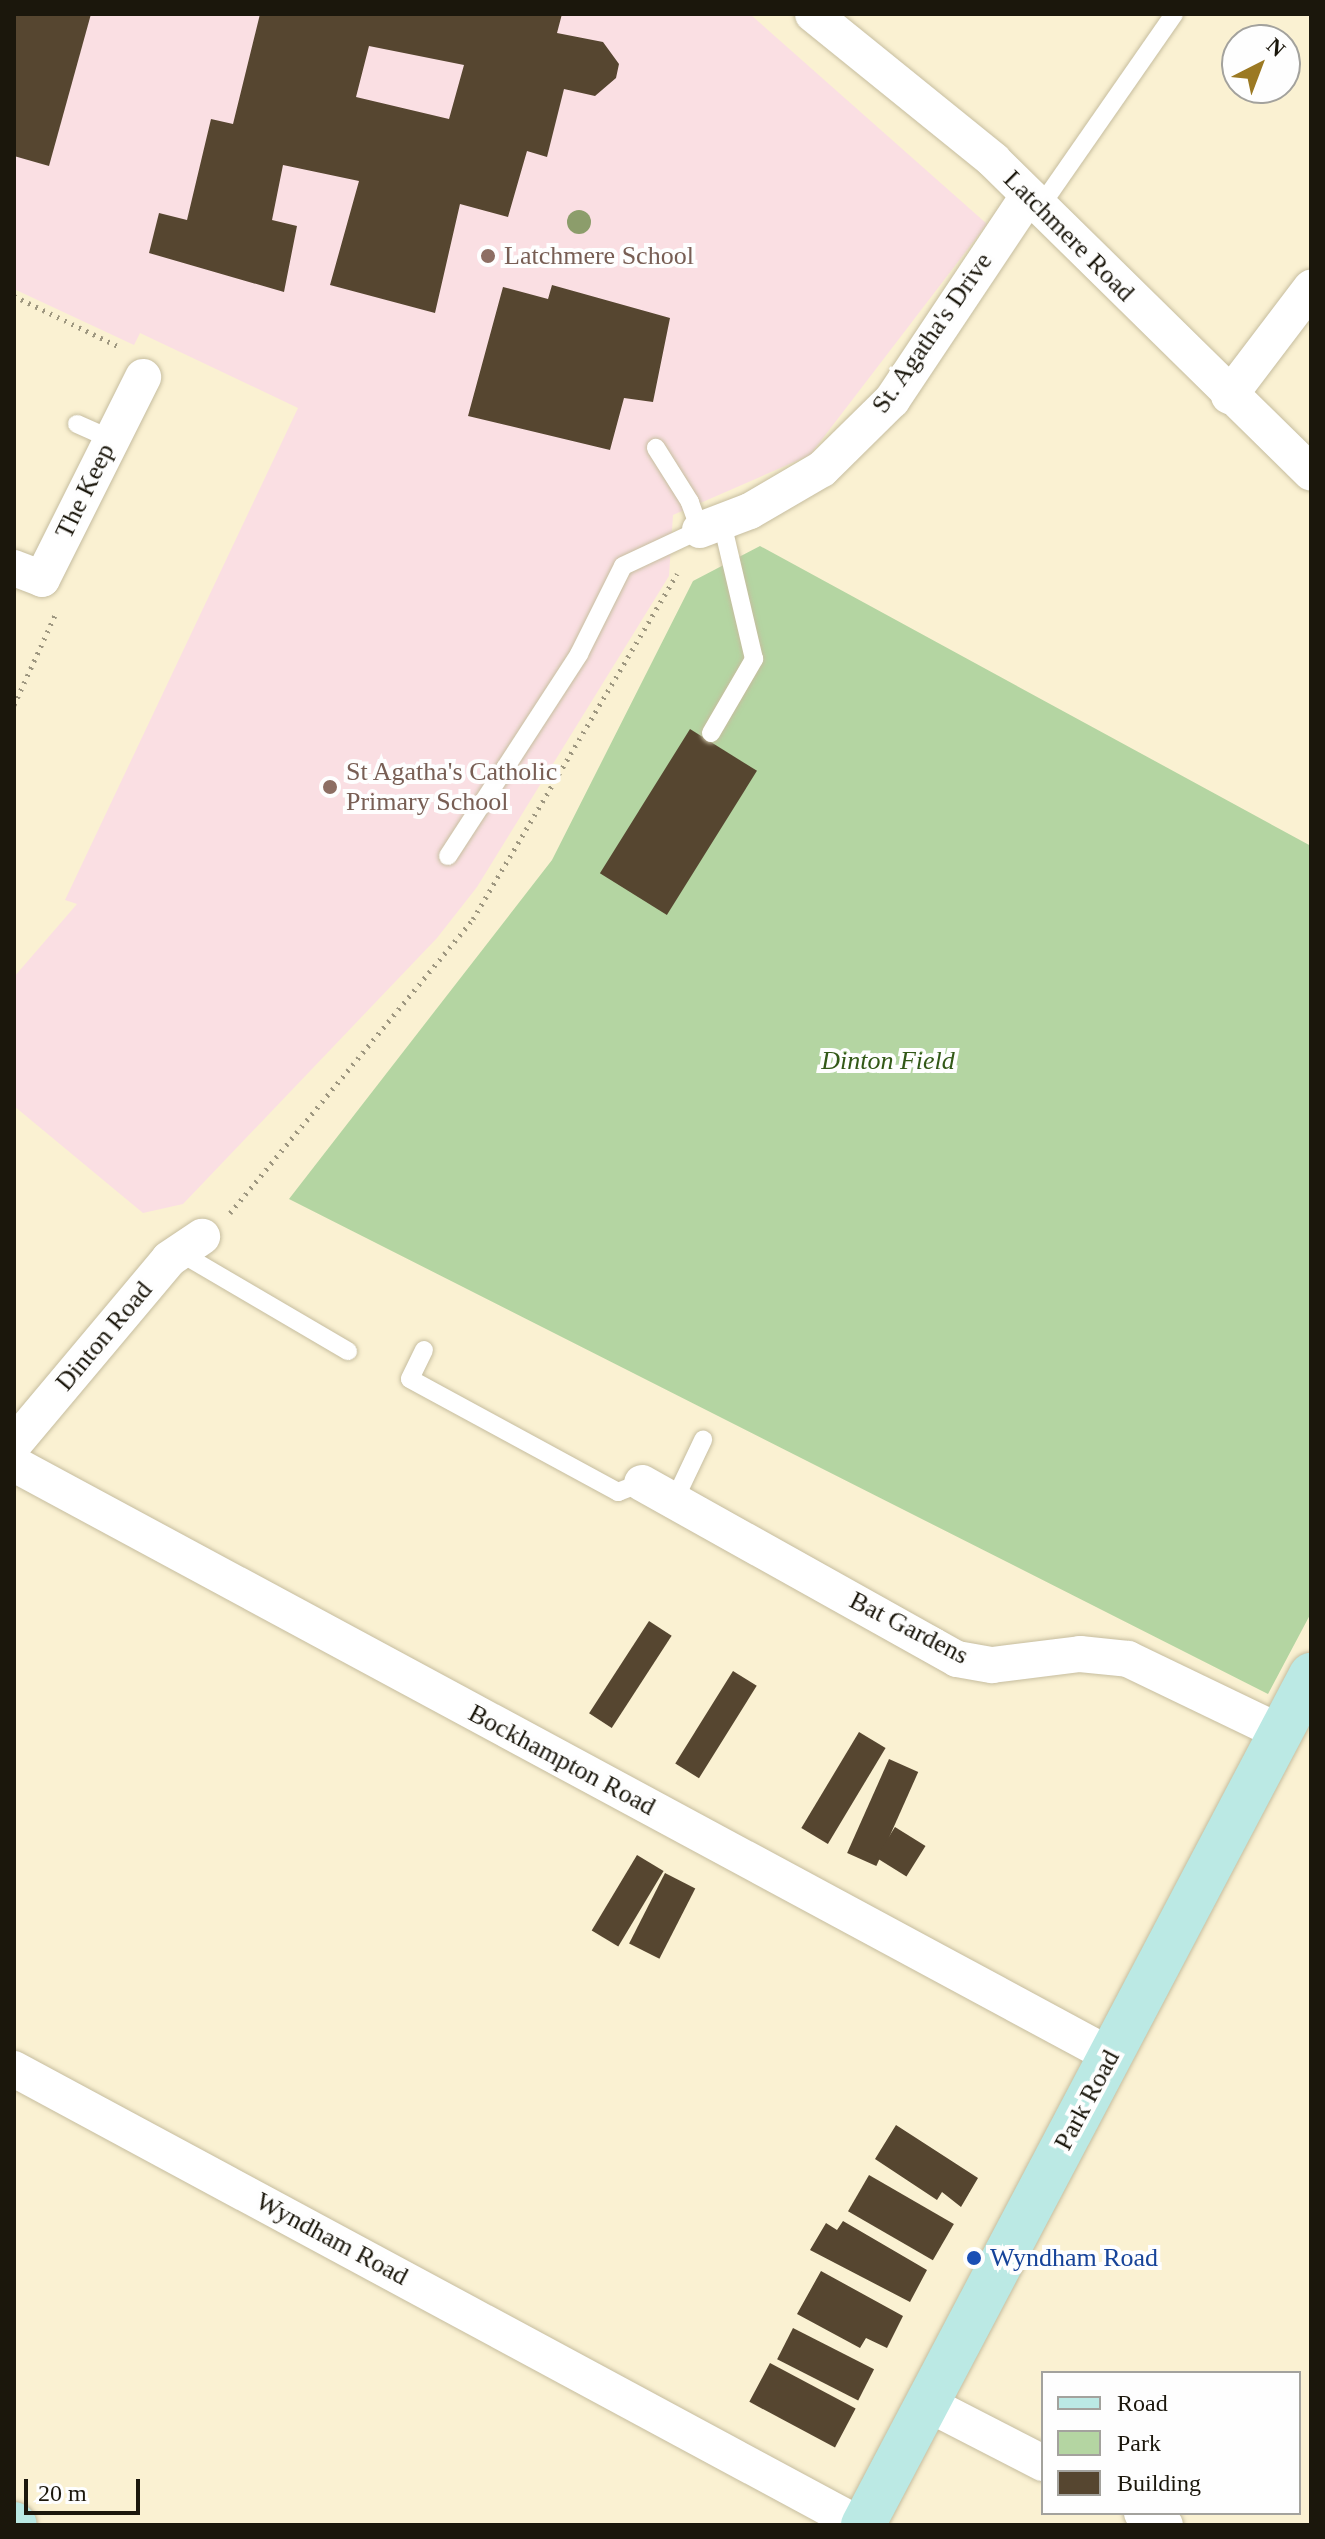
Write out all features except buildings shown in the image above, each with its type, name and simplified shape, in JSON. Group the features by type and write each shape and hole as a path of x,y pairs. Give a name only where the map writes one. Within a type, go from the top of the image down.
{"street":[{"name":"Latchmere Road","path":"813,14 933,109 1034,202 1311,473"},
{"name":"St. Agatha's Drive","path":"711,527 822,469 892,400 1034,202"},
{"path":"1229,396 1311,288"},
{"name":"The Keep","path":"28,573 110,439 143,377"},
{"name":"Dinton Road","path":"14,1444 191,1244"},
{"name":"Bockhampton Road","path":"14,1464 1110,2055"},
{"name":"Bat Gardens","path":"642,1483 957,1659 992,1665 1080,1654 1128,1659 1282,1733"},
{"name":"Park Road","path":"862,2525 1311,1675"},
{"name":"Wyndham Road","path":"14,2069 862,2525"},
{"path":"928,2404 1041,2462"},
{"path":"1146,2515 1165,2525"}],"lane":[{"path":"1034,202 1174,14"},
{"path":"77,424 110,439"},
{"path":"656,448 690,502 711,527 754,659 711,733"},
{"path":"448,856 579,654 623,566 711,527"},
{"path":"191,1244 348,1351"},
{"path":"424,1350 410,1379 618,1492 642,1483"},
{"path":"674,1501 703,1440"}],"path":[{"path":"14,296 149,361 143,377"},
{"path":"191,1244 249,1193 473,919 711,527"},
{"path":"14,705 64,593 28,573"}],"shaded area":[{"path":"14,14 750,14 987,224 810,455 673,515 669,576 477,887 437,938 183,1204 143,1213 14,1106 14,977 77,904 65,900 298,408 140,333 134,345 14,289"}],"green space":[{"name":"Dinton Field","path":"760,546 1311,846 1311,1613 1268,1694 289,1199 552,860 693,581"}],"place":[{"name":"Latchmere School","path":"488,256"},
{"name":"St Agatha's Catholic Primary School","path":"330,787"},
{"name":"Wyndham Road","path":"974,2258"}]}
